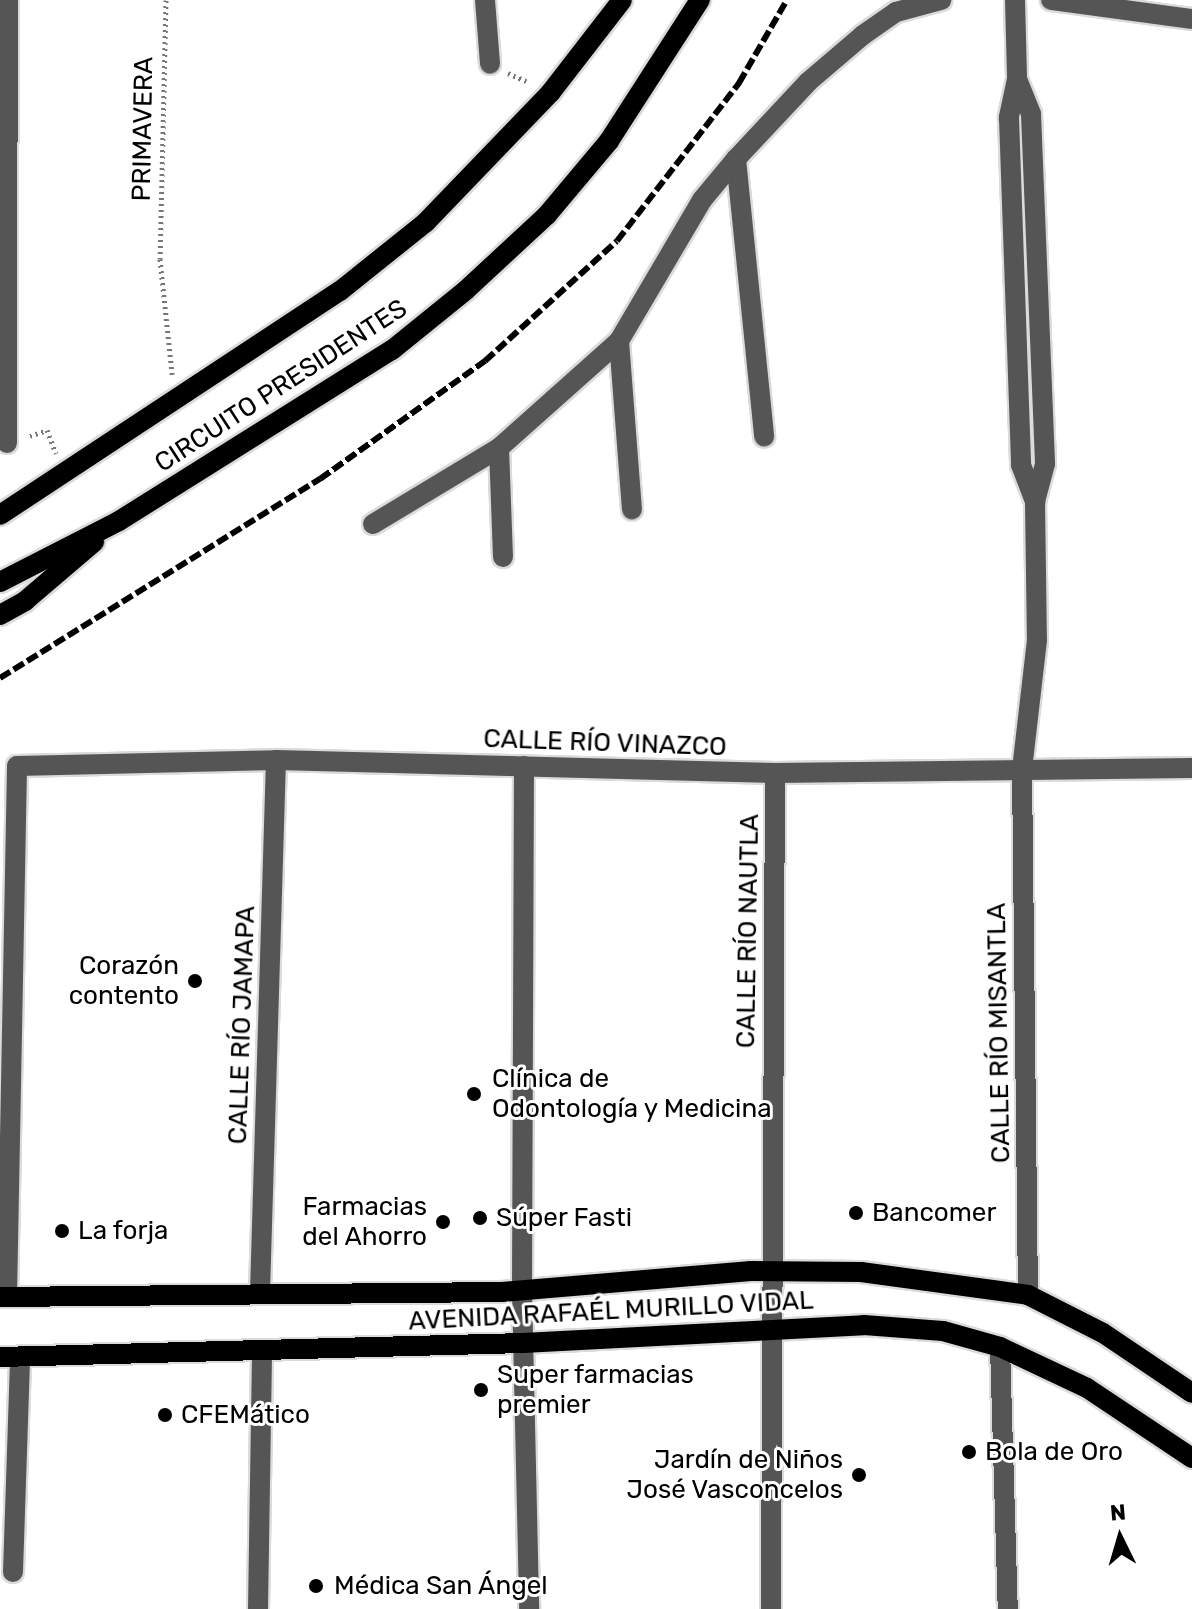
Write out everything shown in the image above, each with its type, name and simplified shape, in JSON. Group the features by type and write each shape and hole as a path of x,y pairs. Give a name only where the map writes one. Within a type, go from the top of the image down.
{"main road":[{"name":"CIRCUITO PRESIDENTES","path":"0,515 340,291 426,222 551,92 622,0"},
{"name":"CIRCUITO PRESIDENTES","path":"0,582 119,521 392,350 466,290 547,215 609,141 700,0"},
{"path":"0,615 25,601 119,521"},
{"name":"AVENIDA RAFAÉL MURILLO VIDAL","path":"4,1297 522,1291 770,1270 876,1273 1028,1295 1103,1333 1192,1393"},
{"name":"AVENIDA RAFAÉL MURILLO VIDAL","path":"10,1357 523,1343 771,1330 895,1328 943,1331 1000,1347 1087,1388 1192,1458"}],"street":[{"path":"7,443 8,0"},
{"path":"485,0 490,64"},
{"path":"373,524 499,448 619,341 702,200 808,82 863,35 896,12 941,0"},
{"name":"CALLE RÍO MISANTLA","path":"1015,0 1017,79 1031,114 1045,464 1035,502 1037,640 1022,769 1028,1295"},
{"path":"1051,0 1192,19"},
{"path":"736,159 764,437"},
{"path":"619,341 632,509"},
{"path":"499,448 503,557"},
{"name":"CALLE RÍO VINAZCO","path":"4,1297 17,766 276,760 775,773 1192,768"},
{"name":"CALLE RÍO JAMAPA","path":"260,1292 276,760"},
{"path":"524,766 522,1291 529,1609"},
{"name":"CALLE RÍO NAUTLA","path":"771,1609 770,1270 775,773"},
{"path":"1000,1347 1008,1609"},
{"path":"258,1609 262,1350"},
{"path":"10,1357 13,1572"}],"path":[{"name":"PRIMAVERA","path":"166,0 160,259 175,400"},
{"path":"490,64 551,92"},
{"path":"7,443 47,430 64,473"}],"railway":[{"path":"0,678 320,479 485,361 617,241 739,83 787,0"}],"place":[{"name":"Corazón contento","path":"195,981"},
{"name":"Clínica de Odontología y Medicina","path":"474,1094"},
{"name":"Bancomer","path":"856,1213"},
{"name":"Súper Fasti","path":"480,1218"},
{"name":"Farmacias del Ahorro","path":"443,1222"},
{"name":"La forja","path":"62,1231"},
{"name":"Super farmacias premier","path":"481,1390"},
{"name":"CFEMático","path":"165,1415"},
{"name":"Bola de Oro","path":"969,1452"},
{"name":"Jardín de Niños José Vasconcelos","path":"859,1475"},
{"name":"Médica San Ángel","path":"316,1586"}]}
